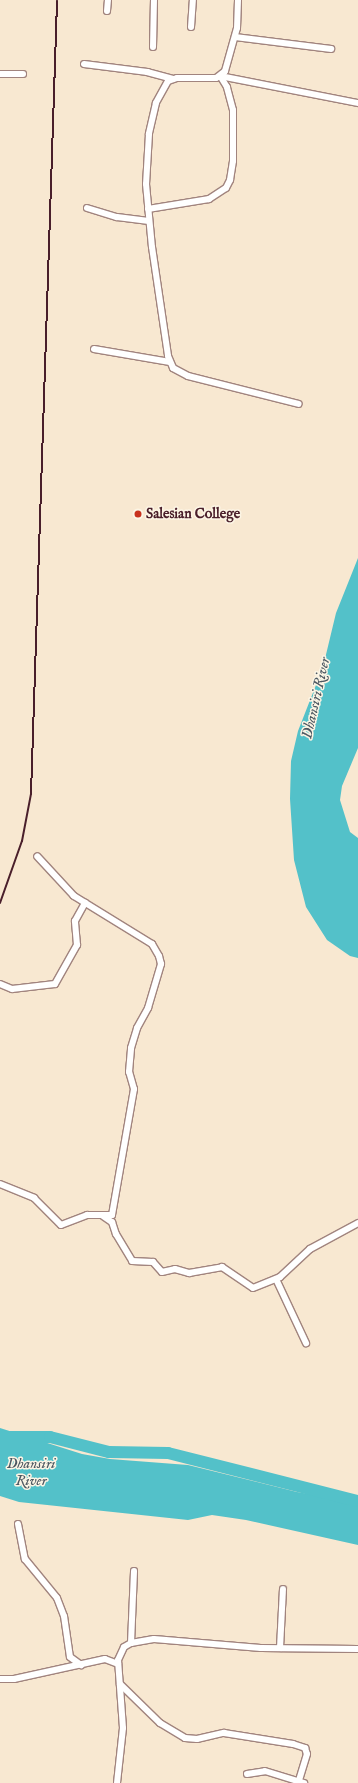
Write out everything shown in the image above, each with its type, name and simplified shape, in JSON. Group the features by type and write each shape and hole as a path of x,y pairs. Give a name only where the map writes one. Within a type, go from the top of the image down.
{"street":[{"path":"107,10 108,0"},
{"path":"153,47 154,0"},
{"path":"191,27 193,0"},
{"path":"220,76 225,72 236,37 238,0"},
{"path":"236,37 331,49"},
{"path":"84,64 147,72 172,79 220,76 358,103"},
{"path":"0,74 23,74"},
{"path":"148,209 209,200 226,188 230,180 233,161 233,110 227,87 220,76"},
{"path":"172,79 163,87 156,103 149,134 145,170 148,209 170,362 173,368 188,376 299,404"},
{"path":"87,208 117,217 150,221"},
{"path":"94,350 170,362"},
{"path":"0,1184 34,1198 61,1225 83,1216 113,1213 134,1092 129,1072 132,1048 137,1028 148,1008 161,964 157,952 147,940 66,890 37,856"},
{"path":"0,984 12,988 55,984 77,945 75,921 85,903"},
{"path":"102,1215 112,1222 116,1234 134,1262 151,1261 160,1271 175,1269 187,1273 222,1267 252,1288 276,1279 310,1249 358,1223"},
{"path":"276,1279 306,1343"},
{"path":"18,1524 25,1559 62,1608 70,1657 81,1666"},
{"path":"131,1643 134,1571"},
{"path":"280,1648 283,1589"},
{"path":"116,1783 123,1728 118,1664 120,1653 131,1643 154,1639 210,1646 358,1649"},
{"path":"0,1679 81,1666 105,1659 118,1664"},
{"path":"120,1684 160,1723 185,1738 197,1739 224,1733 293,1744 305,1748 307,1754 302,1782 265,1772 247,1774"}],"water":[{"name":"Dhansiri River","path":"358,558 358,748 342,786 340,800 350,832 358,838 358,958 350,956 327,940 306,907 294,860 290,799 291,761 298,731 323,667 336,613"},
{"name":"Dhansiri River","path":"0,1428 82,1454 110,1459 188,1465 297,1492 358,1502 358,1545 246,1520 212,1515 188,1520 19,1502 0,1496"}],"waterway":[{"name":"Dhansiri River","path":"0,1437 50,1437 109,1452 168,1453 358,1501"}],"railway":[{"path":"0,903 22,841 31,794 57,0"}],"place":[{"name":"Salesian College","path":"138,514"}]}
